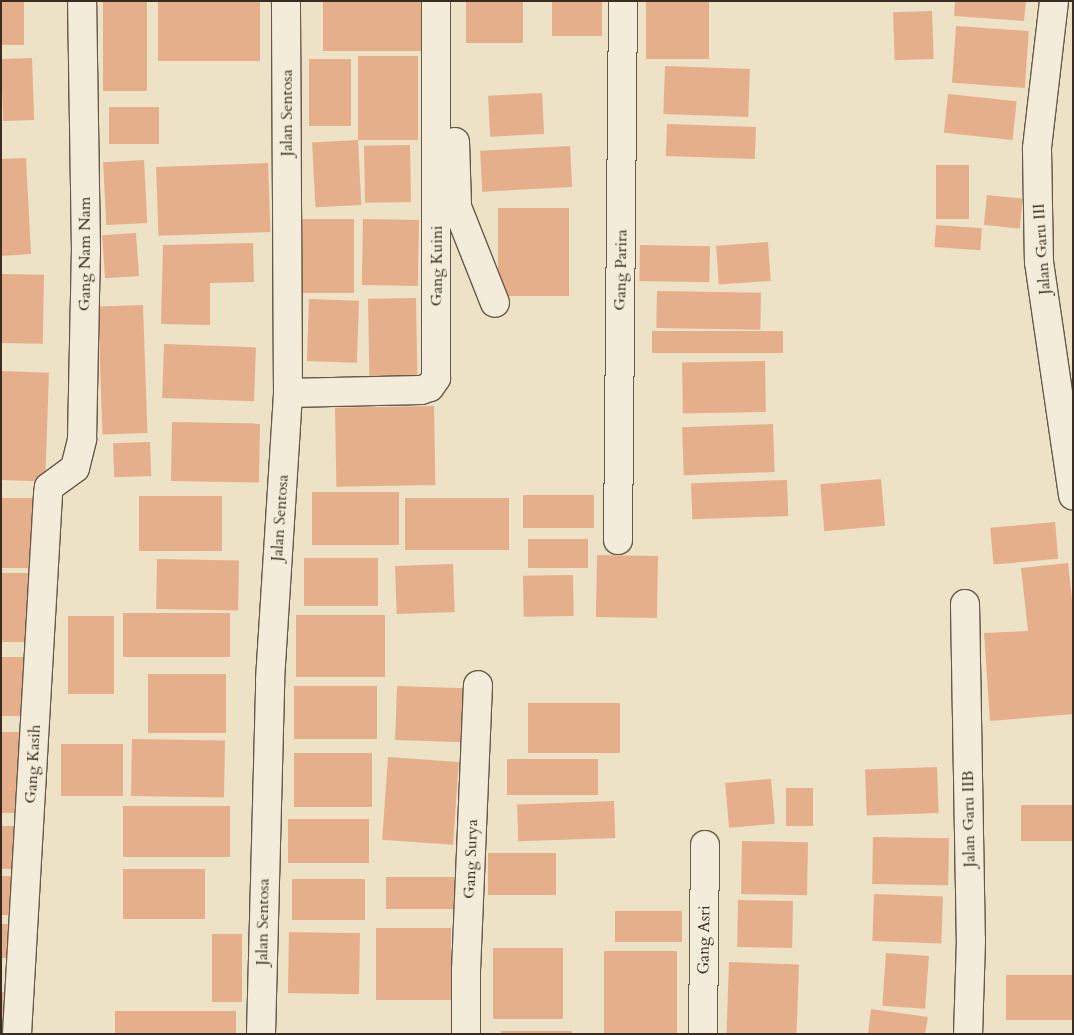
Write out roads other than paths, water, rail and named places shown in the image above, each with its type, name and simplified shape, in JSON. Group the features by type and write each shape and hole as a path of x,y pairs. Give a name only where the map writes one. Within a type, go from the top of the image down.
{"street":[{"name":"Gang Nam Nam","path":"48,494 49,487 75,468 82,439 86,251 82,1"},
{"name":"Jalan Sentosa","path":"261,1034 270,680 288,393 286,1"},
{"name":"Gang Kuini","path":"288,393 421,390 430,387 436,378 436,1"},
{"path":"453,1 457,207 495,303"},
{"name":"Gang Parira","path":"618,540 623,1"},
{"name":"Jalan Garu III","path":"1054,1 1037,149 1040,262 1073,496"},
{"name":"Gang Kasih","path":"17,1034 48,494"},
{"name":"Jalan Garu IIB","path":"965,604 971,940 968,1034"},
{"name":"Gang Surya","path":"466,1034 466,971 478,685"},
{"name":"Gang Asri","path":"703,1034 705,845"}]}
